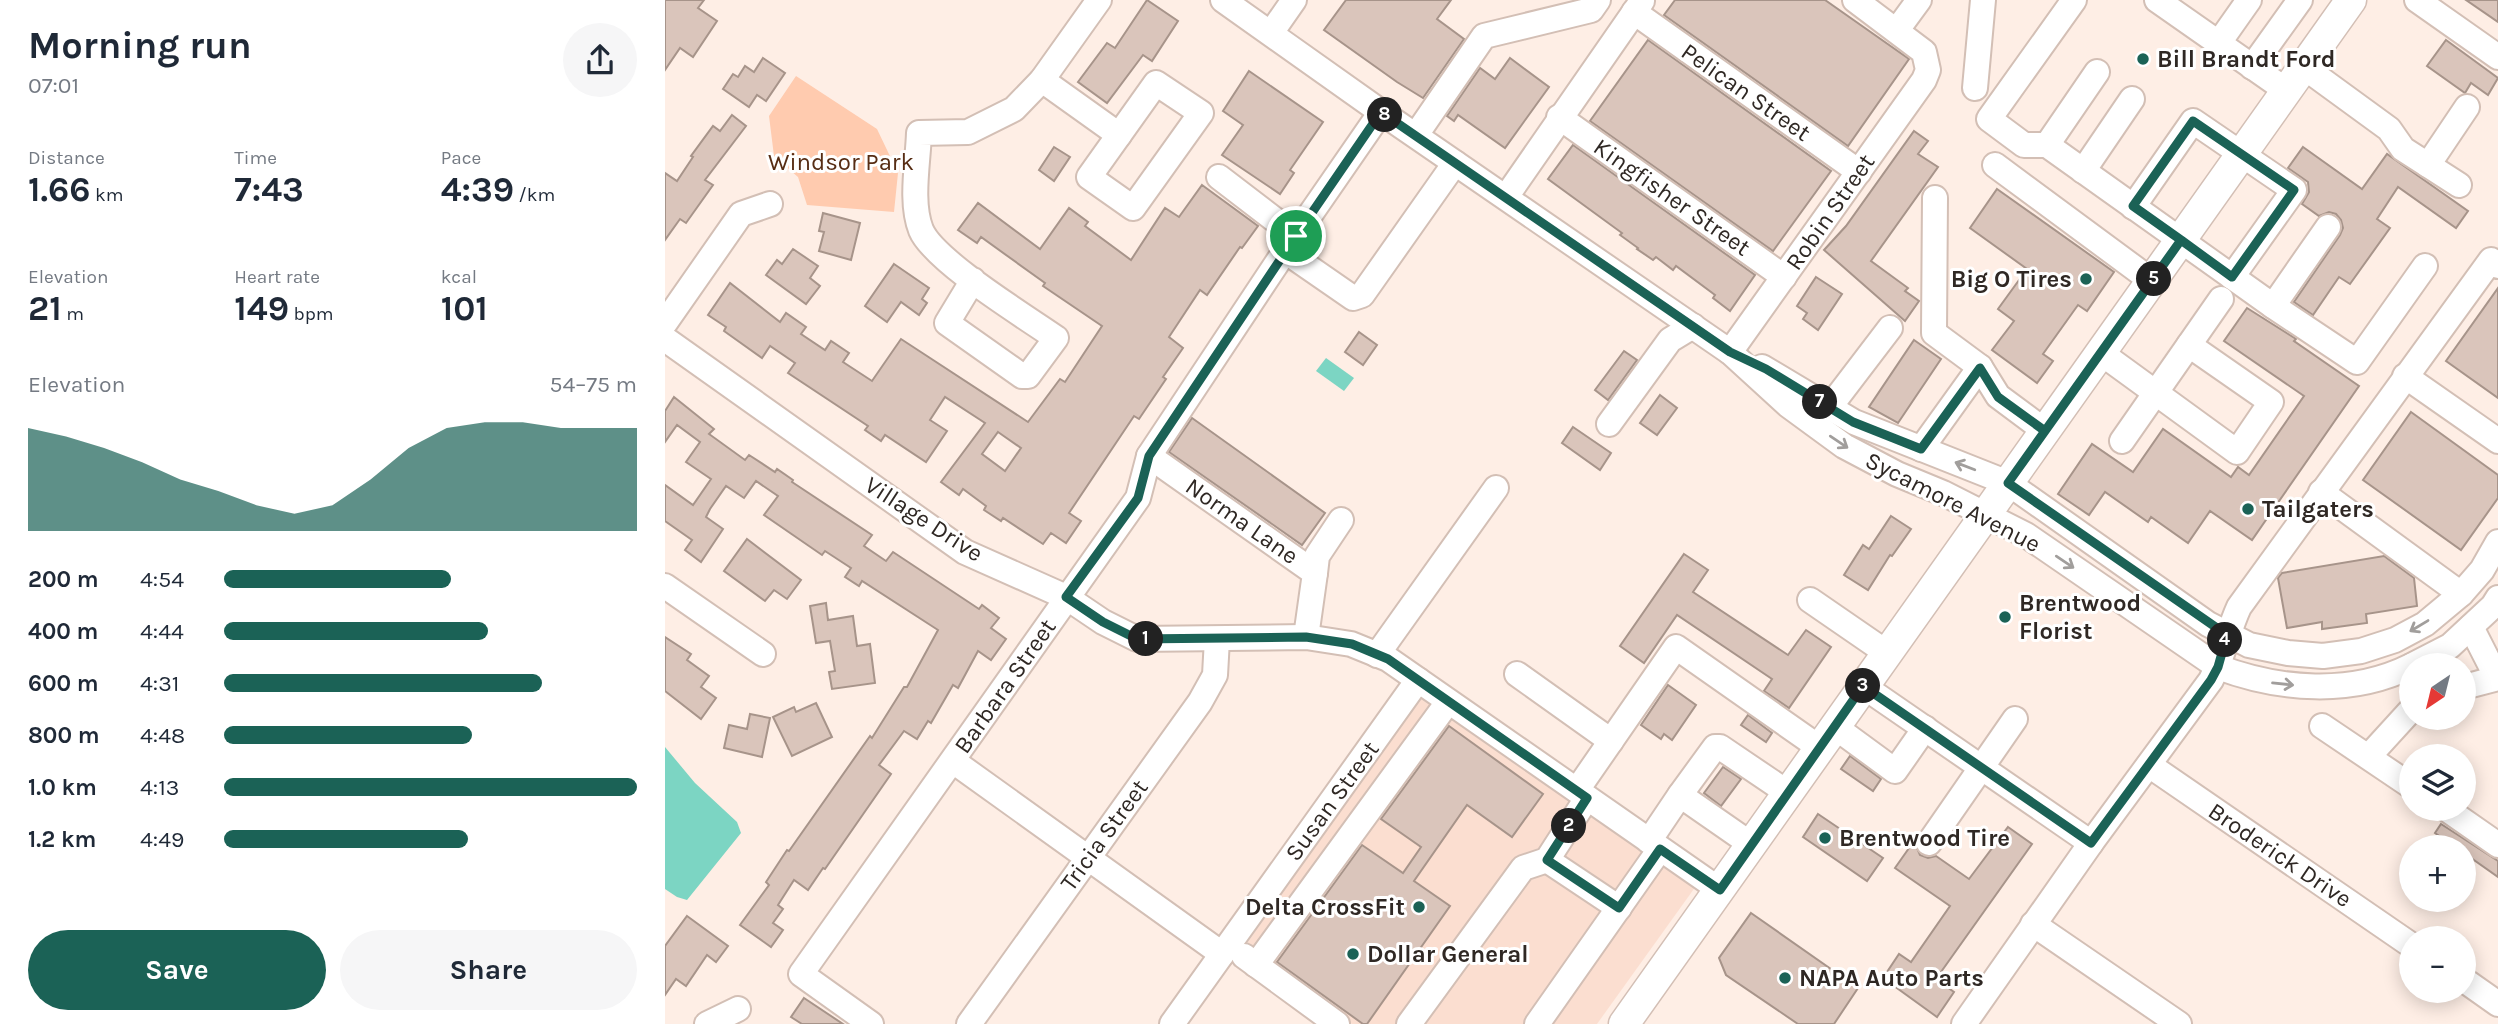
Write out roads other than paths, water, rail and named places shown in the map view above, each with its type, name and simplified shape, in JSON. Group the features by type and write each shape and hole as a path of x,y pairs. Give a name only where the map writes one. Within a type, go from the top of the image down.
{"main road":[{"path":"1625,1024 2351,0"}],"street":[{"path":"973,280 927,241 921,229 916,209 919,133 968,132 1014,109 1042,80 1098,0"},
{"name":"Sycamore Avenue","path":"1223,0 1254,8 1271,33 1730,352 1788,405 1844,446 1896,474 2026,535 2218,667 2249,678 2285,686 2344,686 2399,672"},
{"path":"1271,33 1294,0"},
{"path":"1416,135 1484,36 1591,10 1598,0"},
{"path":"1855,0 1897,30 1919,0"},
{"path":"1975,88 1983,0"},
{"path":"2074,0 1989,119 2024,145 2047,145 2181,240 2226,288 2273,306 2357,362 2425,265"},
{"path":"2157,0 2287,91"},
{"path":"2218,44 2249,0"},
{"path":"2252,67 2300,0"},
{"path":"2417,0 2498,57"},
{"path":"1506,197 1638,6"},
{"name":"Pelican Street","path":"1638,6 1859,172"},
{"name":"Robin Street","path":"1730,352 1923,80 1928,70 1924,52 1897,30"},
{"path":"2304,67 2389,129 2403,149 2459,185"},
{"path":"2047,145 2098,72"},
{"path":"1042,80 1119,135"},
{"path":"1156,83 1201,113 1133,208 1090,177 1119,135 1156,83"},
{"path":"2083,171 2132,99"},
{"path":"2428,165 2467,107"},
{"name":"Barbara Street","path":"871,1024 801,974 1138,498 1149,456 1381,112"},
{"name":"Kingfisher Street","path":"1559,117 1784,277"},
{"path":"2122,441 2294,190 2193,121 2133,206"},
{"path":"1219,177 1353,298 1362,295 1455,163"},
{"path":"1995,165 2152,281"},
{"path":"1935,198 1934,333 1980,368 1998,397 2045,431"},
{"path":"665,323 741,214 770,204"},
{"path":"2273,306 2329,227"},
{"path":"1964,1024 2218,667 2239,607 2490,260 2498,266"},
{"path":"1609,424 1670,340 1693,326"},
{"path":"1829,408 1889,328"},
{"name":"Village Drive","path":"665,339 965,552 1066,597 1103,622 1137,639 1306,637 1352,644 1388,659 1720,890"},
{"path":"2101,353 2237,452 2271,402 2189,345"},
{"name":"Sycamore Avenue","path":"1730,352 1766,369 1853,422 2008,483 2227,635 2249,645 2288,653 2323,656 2361,650 2396,640 2425,624 2461,594 2482,570 2498,542"},
{"path":"1921,449 1980,368"},
{"path":"2405,376 2498,441"},
{"name":"Norma Lane","path":"1149,456 1315,573 1306,637"},
{"path":"1377,654 1496,488"},
{"path":"2321,492 2461,594"},
{"path":"1315,573 1317,555 1341,520"},
{"path":"665,586 763,654"},
{"name":"Sycamore Avenue","path":"2435,653 2449,646 2498,598"},
{"path":"1811,600 1887,653"},
{"path":"2471,626 2497,678 2476,684"},
{"name":"Tricia Street","path":"969,1024 1200,702 1215,676 1217,639"},
{"path":"1409,1024 1523,868 1547,860 1611,741 1676,647 1827,737 1895,771 1925,728"},
{"path":"1517,674 1611,741"},
{"name":"Susan Street","path":"1172,1024 1418,680"},
{"path":"1863,686 2091,843"},
{"path":"1255,965 1448,702"},
{"path":"1929,843 2015,719"},
{"path":"2369,757 2399,723"},
{"path":"2322,726 2399,778"},
{"path":"1538,1024 1619,908 1680,795 1715,747 1720,747 1788,793"},
{"path":"953,761 1087,859 1225,950 1255,965 1337,1024"},
{"name":"Broderick Drive","path":"2149,765 2399,936"},
{"path":"1680,795 1752,845"},
{"path":"2464,821 2498,845"},
{"path":"1547,860 1619,908"},
{"path":"2033,924 2179,1024"},
{"path":"2476,988 2498,1004"},
{"path":"707,1024 738,1009"}],"water":[{"path":"1326,358 1354,378 1344,391 1316,371"},
{"path":"665,747 695,783 737,822 741,833 687,900 665,889"}],"place":[{"name":"Bill Brandt Ford","path":"2143,59"},
{"name":"Big O Tires","path":"2086,279"},
{"name":"Tailgaters","path":"2248,509"},
{"name":"Brentwood Florist","path":"2005,617"},
{"name":"Brentwood Tire","path":"1825,838"},
{"name":"Delta CrossFit","path":"1419,907"},
{"name":"Dollar General","path":"1353,954"},
{"name":"NAPA Auto Parts","path":"1785,978"}],"park label":[{"name":"Windsor Park","path":"841,162"}]}
